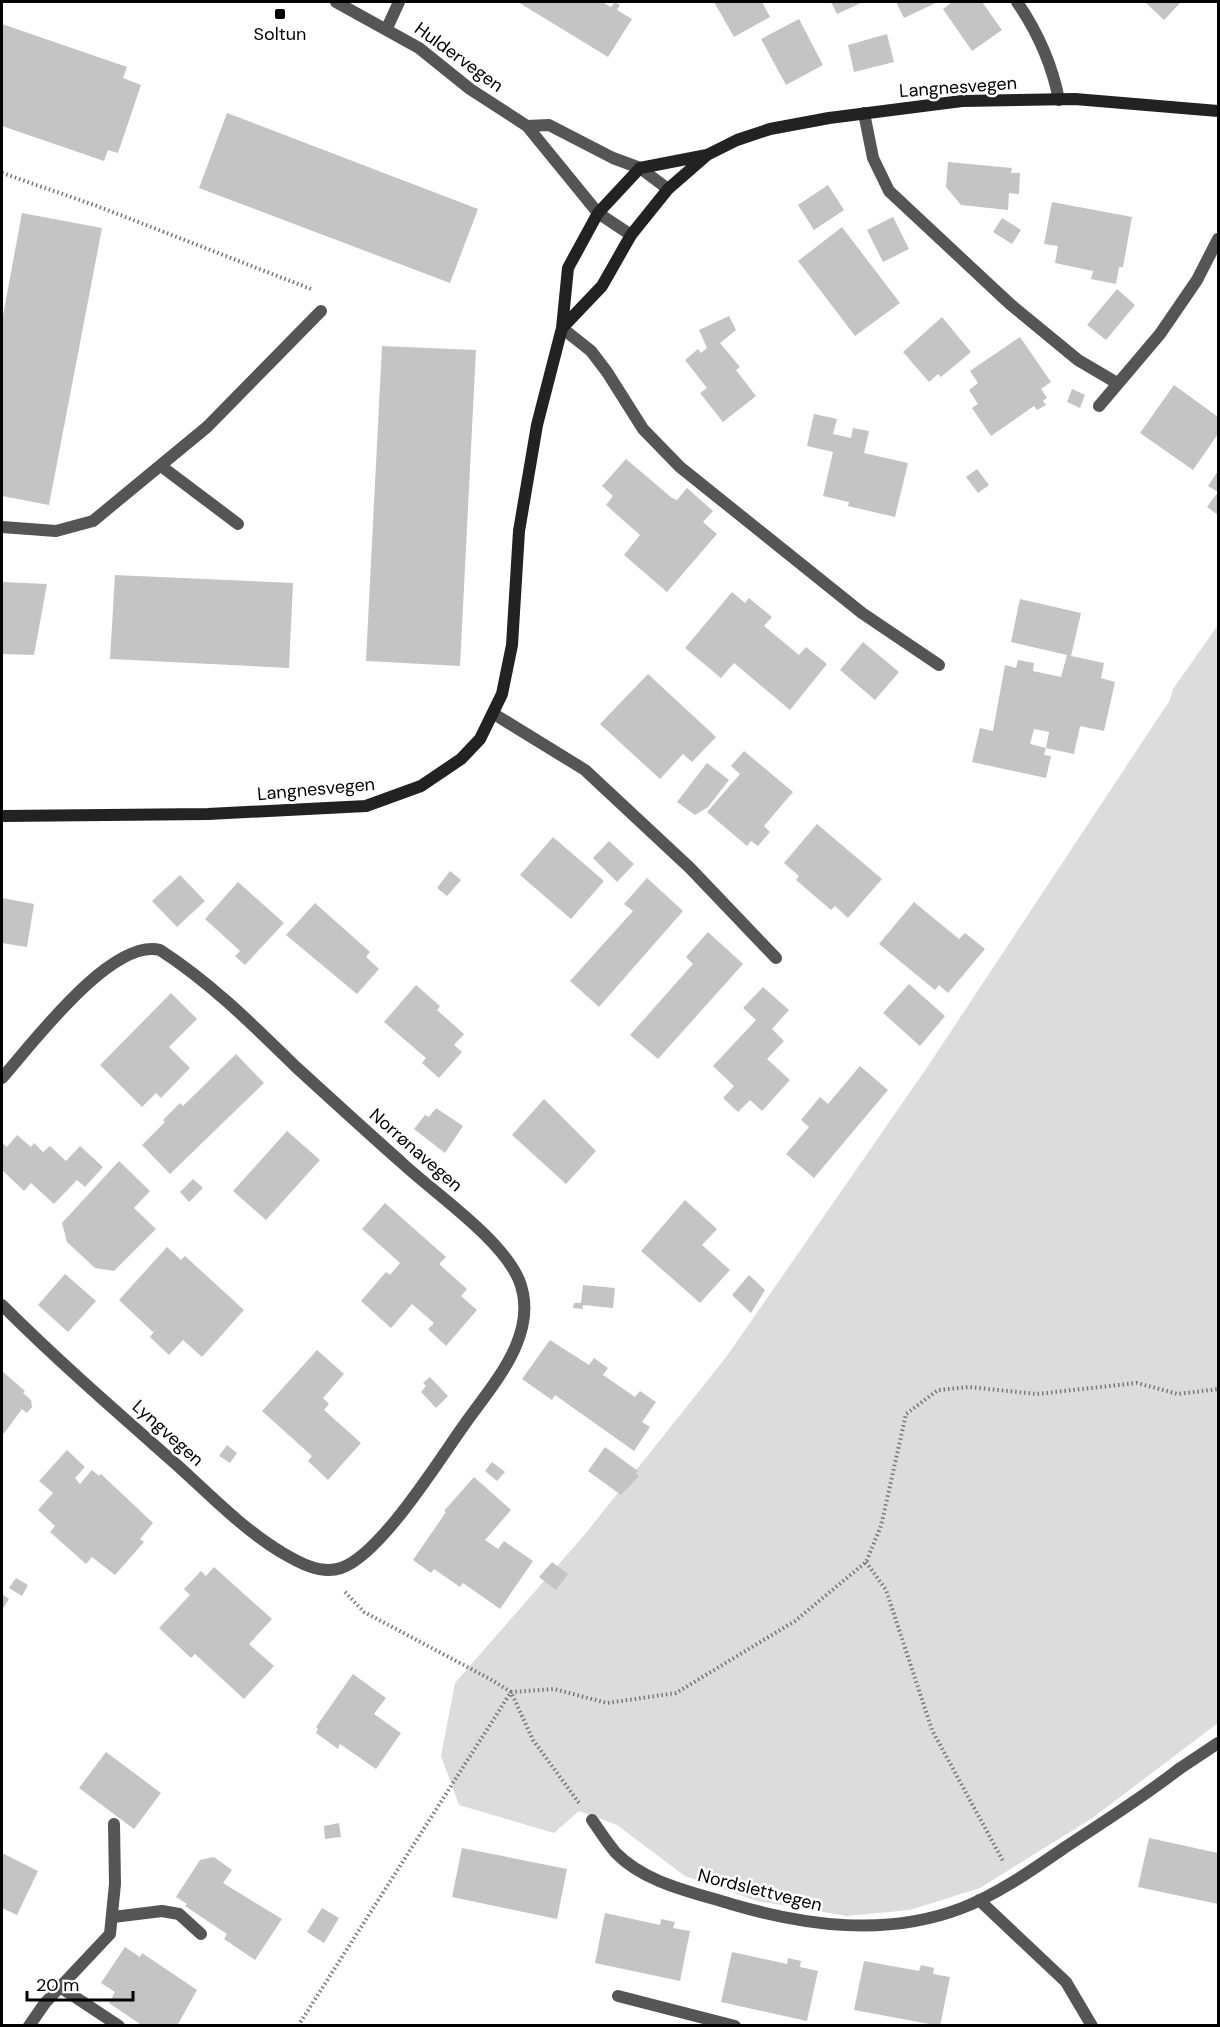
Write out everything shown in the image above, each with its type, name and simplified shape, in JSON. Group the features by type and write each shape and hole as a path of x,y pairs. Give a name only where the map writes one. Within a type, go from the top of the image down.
{"street":[{"name":"Huldervegen","path":"336,2 387,28 419,48 470,89 527,126 598,213 631,235"},
{"path":"387,28 399,2"},
{"path":"1017,2 1044,51 1059,100"},
{"name":"Langnesvegen","path":"562,328 602,286 631,235 668,189 707,156 737,140 770,129 864,113 962,101 1059,100 1218,111"},
{"path":"864,113 873,158 890,191 1010,304 1078,360 1117,382"},
{"name":"Huldervegen","path":"527,126 549,125 613,158 640,168 668,189"},
{"name":"Langnesvegen","path":"2,816 208,814 366,806 396,797 440,775 480,739 502,694 512,645 519,531 537,425 562,328 568,268 598,213 640,168 707,156"},
{"path":"1099,406 1160,334 1197,280 1218,239"},
{"path":"2,527 56,531 93,521 207,427 321,311"},
{"path":"562,328 591,351 643,429 680,467 862,613 939,664"},
{"path":"161,466 238,524"},
{"path":"494,714 585,770 690,868 776,958"},
{"name":"Norrønavegen","path":"2,1078 101,971 135,950 149,948 160,950 234,1007 370,1135 466,1218 502,1255 518,1278 525,1303 518,1344 510,1360 413,1498 371,1546 354,1561 340,1569 323,1570"},
{"name":"Lyngvegen","path":"2,1305 40,1343 258,1537 301,1563 323,1570"},
{"name":"Nordslettvegen","path":"592,1820 616,1853 639,1872 687,1891 784,1917 857,1927 929,1918 963,1908 979,1900 1104,1823 1218,1743"},
{"path":"29,2025 60,1987 110,1934 113,1917 114,1824"},
{"path":"979,1900 1066,1982 1092,2025"},
{"path":"113,1917 162,1911 179,1914 201,1934"},
{"path":"60,1987 119,2025"},
{"path":"618,1996 735,2025"}],"path":[{"path":"2,173 97,206 324,294 321,311"},
{"path":"511,1692 554,1689 607,1703 676,1693 795,1621 866,1562 881,1526 906,1414 938,1390 969,1387 1037,1394 1137,1383 1178,1394 1218,1389"},
{"path":"866,1562 886,1590 932,1730 1014,1880"},
{"path":"323,1570 364,1612 490,1678 511,1692 533,1740 592,1820"},
{"path":"298,2025 511,1692"}],"shaded area":[{"path":"1218,625 1218,1723 1091,1819 980,1888 910,1910 847,1916 757,1901 685,1876 617,1825 579,1811 554,1833 459,1805 441,1756 455,1683 586,1533 727,1356 928,1066 1170,700 1173,689"}],"building":[{"path":"518,2 602,2 611,7 615,2 620,5 617,10 632,19 608,57"},
{"path":"714,2 762,2 770,17 734,37"},
{"path":"831,2 863,2 837,14"},
{"path":"896,2 938,2 904,18"},
{"path":"952,2 982,2 1002,30 972,51 943,9"},
{"path":"1145,2 1181,2 1164,20"},
{"path":"799,19 823,65 786,85 761,39"},
{"path":"2,24 127,67 123,78 141,85 118,153 108,150 104,161 2,126"},
{"path":"887,34 894,62 854,72 848,45"},
{"path":"227,113 478,209 450,283 199,188"},
{"path":"948,162 1012,168 1011,173 1020,173 1019,194 1009,193 1008,210 961,205 946,187"},
{"path":"828,185 844,210 814,230 798,205"},
{"path":"1052,202 1132,217 1123,267 1119,267 1116,284 1091,279 1093,271 1055,263 1058,246 1044,244"},
{"path":"22,213 102,228 49,505 2,496 2,321"},
{"path":"893,217 909,249 883,262 867,230"},
{"path":"1002,218 1021,230 1012,244 993,232"},
{"path":"842,227 900,303 855,336 798,261"},
{"path":"1117,289 1135,305 1106,340 1087,325"},
{"path":"729,316 736,330 720,343 740,367 736,370 756,396 723,422 700,393 707,388 685,360 698,349 701,353 707,348 699,330"},
{"path":"942,317 971,352 941,377 938,374 929,382 903,352"},
{"path":"1020,337 1051,382 1041,389 1047,398 1043,401 1046,405 1037,410 1034,406 991,436 972,408 978,404 969,390 978,383 970,371"},
{"path":"382,346 476,350 460,666 366,661"},
{"path":"1174,385 1218,417 1218,434 1193,470 1140,433"},
{"path":"1072,389 1085,395 1080,408 1067,402"},
{"path":"814,414 837,419 833,434 851,438 853,428 869,431 864,453 908,463 895,517 848,506 849,502 823,496 833,452 807,446"},
{"path":"626,459 672,498 677,500 687,488 713,511 703,522 717,534 667,592 624,555 640,535 606,505 613,496 602,486"},
{"path":"977,469 989,485 978,493 966,477"},
{"path":"1218,471 1218,492 1208,486"},
{"path":"1218,492 1218,515 1207,507"},
{"path":"115,575 293,583 289,668 110,659"},
{"path":"2,582 47,584 34,655 2,654"},
{"path":"732,592 745,603 749,598 772,617 764,626 799,655 806,647 827,664 790,710 734,663 721,678 685,648"},
{"path":"1020,599 1081,613 1071,656 1104,663 1101,678 1115,682 1104,731 1080,726 1074,754 1046,748 1044,755 1051,756 1046,778 972,762 980,728 993,731 1005,665 1016,668 1018,660 1034,663 1033,671 1061,677 1067,655 1011,642","holes":["1034,729 1049,732 1046,748 1030,744"]},
{"path":"863,642 899,672 875,700 840,670"},
{"path":"648,674 716,737 692,762 683,754 660,779 600,724"},
{"path":"744,751 793,792 764,826 770,832 758,846 751,841 747,846 707,812 740,774 731,766"},
{"path":"707,763 729,780 708,807 695,815 677,802"},
{"path":"817,824 882,879 848,918 835,906 831,910 796,880 799,876 784,863"},
{"path":"553,837 604,881 571,919 520,875"},
{"path":"609,841 634,864 617,882 593,858"},
{"path":"450,871 461,880 447,896 437,888"},
{"path":"180,875 205,901 177,927 152,901"},
{"path":"647,878 683,911 599,1007 570,981 633,911 624,904"},
{"path":"238,882 284,923 245,965 235,956 240,951 205,919"},
{"path":"2,898 34,904 27,947 2,943"},
{"path":"914,902 959,939 965,933 985,949 948,993 939,985 935,990 879,944"},
{"path":"315,903 370,952 366,957 379,969 357,994 286,935"},
{"path":"708,932 743,964 658,1059 630,1035 693,964 686,957"},
{"path":"909,984 945,1016 920,1046 883,1013"},
{"path":"416,985 440,1006 437,1010 464,1034 454,1045 462,1052 439,1078 422,1063 426,1058 384,1022"},
{"path":"763,987 789,1010 772,1029 784,1041 767,1059 790,1080 762,1111 750,1100 738,1112 723,1098 734,1086 713,1066 756,1020 743,1008"},
{"path":"171,993 197,1019 169,1047 190,1068 161,1098 156,1093 142,1107 100,1065"},
{"path":"236,1054 264,1083 170,1174 142,1145 180,1103 183,1106"},
{"path":"860,1066 888,1090 814,1178 786,1154 809,1127 801,1120 820,1097 828,1104"},
{"path":"544,1099 596,1151 566,1184 512,1135"},
{"path":"436,1108 463,1126 445,1153 414,1129 425,1115 429,1117"},
{"path":"287,1131 320,1160 266,1220 233,1191"},
{"path":"17,1135 31,1147 34,1143 43,1152 50,1146 66,1161 80,1146 103,1167 85,1187 77,1180 54,1204 31,1183 24,1191 2,1170 2,1143 7,1147"},
{"path":"119,1161 150,1191 134,1208 156,1229 114,1271 95,1268 67,1242 62,1223"},
{"path":"193,1179 203,1188 189,1202 180,1192"},
{"path":"685,1200 717,1229 702,1245 730,1270 700,1303 641,1251"},
{"path":"385,1203 446,1257 439,1264 467,1289 461,1296 477,1310 446,1346 428,1329 434,1323 412,1304 391,1328 361,1301 386,1272 390,1275 400,1263 362,1229"},
{"path":"167,1247 181,1260 185,1256 244,1310 202,1357 183,1340 169,1355 150,1337 156,1329 153,1332 119,1300"},
{"path":"65,1274 96,1301 68,1332 38,1305"},
{"path":"749,1275 765,1290 751,1313 732,1295"},
{"path":"583,1285 615,1288 613,1308 583,1305 583,1309 573,1308 574,1303 581,1303"},
{"path":"550,1340 589,1365 594,1358 608,1368 603,1375 635,1397 640,1391 656,1402 642,1422 650,1427 634,1451 555,1395 552,1400 522,1379"},
{"path":"317,1350 344,1374 323,1398 329,1404 324,1410 361,1443 328,1480 308,1461 312,1456 262,1411"},
{"path":"2,1371 25,1391 23,1393 31,1400 32,1407 27,1413 22,1409 2,1436"},
{"path":"430,1377 448,1396 436,1408 421,1392 426,1386 423,1383"},
{"path":"227,1445 237,1453 230,1463 219,1456"},
{"path":"605,1447 638,1471 635,1474 639,1476 621,1495 588,1471"},
{"path":"67,1450 85,1467 75,1478 80,1484 92,1470 99,1476 101,1474 153,1523 140,1539 144,1542 115,1575 92,1557 86,1564 50,1532 55,1526 38,1510 53,1493 39,1481"},
{"path":"492,1462 505,1472 497,1481 485,1471"},
{"path":"474,1477 511,1510 485,1540 498,1549 504,1541 533,1561 500,1609 463,1583 460,1587 434,1569 431,1573 413,1560 446,1512 444,1511"},
{"path":"552,1562 568,1574 556,1590 539,1577"},
{"path":"214,1567 272,1619 249,1644 274,1666 244,1699 195,1654 191,1658 159,1628 190,1595 184,1589 201,1571 206,1576"},
{"path":"16,1578 28,1585 22,1596 9,1588"},
{"path":"2,1594 9,1599 2,1610"},
{"path":"353,1674 386,1698 374,1714 401,1733 376,1769 340,1744 338,1749 316,1733 318,1729 316,1727"},
{"path":"106,1752 161,1793 134,1829 79,1788"},
{"path":"339,1823 341,1837 325,1839 324,1826"},
{"path":"1149,1838 1218,1853 1218,1904 1138,1887"},
{"path":"462,1848 567,1869 557,1919 452,1897"},
{"path":"2,1853 38,1871 17,1915 2,1908"},
{"path":"214,1857 232,1870 223,1883 282,1919 255,1960 224,1939 227,1934 185,1906 187,1904 176,1897 200,1860"},
{"path":"322,1908 339,1918 324,1943 307,1932"},
{"path":"605,1913 660,1925 661,1919 675,1922 673,1928 690,1931 680,1981 595,1963"},
{"path":"125,1947 140,1957 142,1953 197,1990 177,2026 143,2026 109,2003 115,1992 101,1983"},
{"path":"732,1952 787,1964 788,1958 801,1961 800,1967 818,1971 807,2021 721,2002"},
{"path":"864,1961 919,1971 921,1965 934,1968 933,1974 950,1977 940,2026 854,2010"}],"place":[{"name":"Soltun","path":"280,14"}]}
